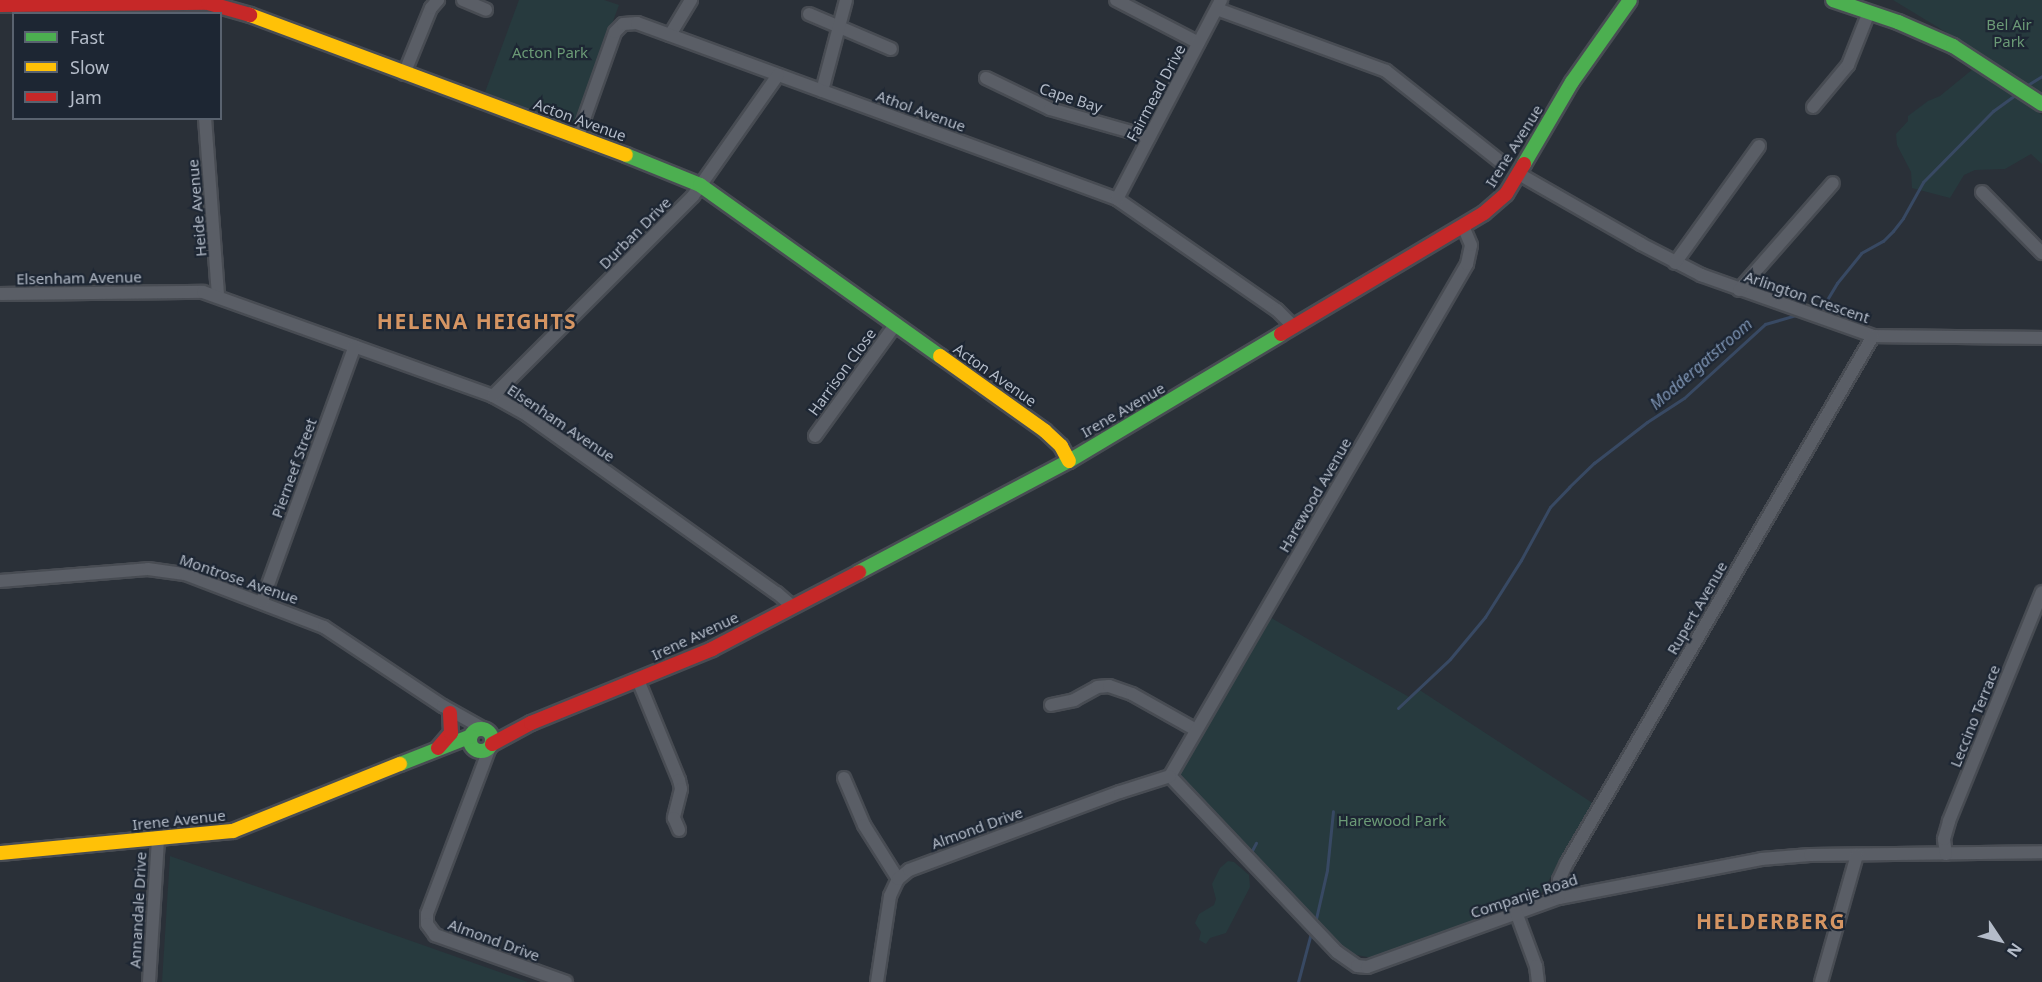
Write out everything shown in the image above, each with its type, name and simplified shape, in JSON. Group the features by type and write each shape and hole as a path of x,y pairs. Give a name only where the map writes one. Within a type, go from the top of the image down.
{"street":[{"name":"Acton Avenue","path":"0,5 195,0 242,12 679,175 700,185 1045,431 1061,446 1069,461"},
{"path":"404,74 431,8 438,0"},
{"path":"464,0 486,10"},
{"path":"670,35 691,0"},
{"path":"822,91 846,0"},
{"path":"1116,0 1199,43"},
{"name":"Irene Avenue","path":"0,853 220,834 245,828 421,758 463,747 531,723 638,680 712,649 793,607 1069,461 1463,226 1497,203 1519,174 1572,82 1630,0"},
{"path":"1833,0 1953,46 2042,104"},
{"path":"1219,5 1386,70 1501,162"},
{"name":"Fairmead Drive","path":"1117,199 1219,5"},
{"path":"1813,107 1848,65 1869,12"},
{"path":"809,14 891,49"},
{"name":"Athol Avenue","path":"578,136 619,27 632,22 1117,199 1277,310 1294,327"},
{"name":"Durban Drive","path":"493,396 683,206 778,75"},
{"name":"Cape Bay","path":"986,78 1050,109 1149,137"},
{"name":"Heide Avenue","path":"204,120 218,296"},
{"path":"1675,263 1759,146"},
{"name":"Arlington Crescent","path":"1519,174 1675,263 1739,290 1873,336 2041,335"},
{"path":"1739,290 1833,183"},
{"path":"1982,192 2042,253"},
{"name":"Harewood Avenue","path":"1170,776 1467,264 1471,244 1463,226"},
{"name":"Elsenham Avenue","path":"0,294 188,290 218,296 493,396 527,415 777,593 793,607"},
{"name":"Harrison Close","path":"815,436 895,325"},
{"name":"Rupert Avenue","path":"1559,898 1559,880 1567,863 1873,336"},
{"name":"Pierneef Street","path":"262,601 355,346"},
{"name":"Montrose Avenue","path":"0,582 161,569 185,574 262,601 336,633 446,709 481,740"},
{"name":"Leccino Terrace","path":"1946,854 1944,839 1949,821 2042,592"},
{"path":"638,680 686,789 674,818 679,830"},
{"path":"1051,705 1074,700 1097,687 1109,686 1132,694 1196,730"},
{"path":"438,748 451,734 446,709"},
{"name":"Irene Avenue","path":"421,758 438,748 481,740"},
{"name":"Almond Drive","path":"481,740 476,779 427,914 429,928 435,935 566,982"},
{"name":"Companje Road","path":"1170,776 1337,952 1357,966 1378,965 1559,898 1761,859 2042,852"},
{"name":"Almond Drive","path":"898,879 918,866 1170,776"},
{"path":"844,778 864,825 898,879 890,896 877,982"},
{"name":"Annandale Drive","path":"149,982 158,839"},
{"path":"1821,982 1857,855"},
{"path":"1516,912 1536,966 1538,982"}],"green space":[{"name":"Acton Park","path":"519,0 604,0 619,5 577,117 572,123 564,124 484,95"},
{"name":"Bel Air Park","path":"1893,0 2042,0 2042,93 1962,42"},
{"path":"1973,69 2042,115 2042,164 2031,154 2005,169 1975,170 1964,175 1950,198 1912,188 1911,172 1897,145 1896,134 1908,121 1908,116 1928,101 1940,96"},
{"name":"Harewood Park","path":"1268,616 1409,697 1418,689 1594,804 1539,897 1378,959 1346,953 1180,779 1178,773"},
{"path":"170,856 528,982 162,982"},
{"path":"1228,861 1234,862 1249,875 1250,887 1226,933 1210,938 1206,944 1199,940 1201,932 1195,923 1199,914 1214,905 1216,899 1212,884 1220,868"}],"waterway":[{"name":"Moddergatstroom","path":"2026,86 2042,76"},
{"name":"Moddergatstroom","path":"1812,310 1822,308 1837,283 1861,253 1883,241 1893,231 1923,182 1993,111 2016,94"},
{"name":"Moddergatstroom","path":"1398,708 1450,659 1485,617 1521,560 1550,507 1569,487 1594,463 1647,422 1684,398 1765,324 1797,315"},
{"path":"1315,923 1327,870 1333,811"},
{"path":"1249,856 1256,843"},
{"path":"1298,982 1312,929"}],"traffic: fast":[{"path":"1524,164 1572,82 1630,0"},
{"path":"1833,0 1898,22 1953,46 2042,104"},
{"path":"626,155 700,185 940,356"},
{"path":"859,572 1069,461 1281,334"},
{"path":"481,729 489,732 492,740 489,748 481,751 473,748 470,740 473,732 481,729"},
{"path":"400,764 471,736"}],"traffic: slow":[{"path":"250,15 626,155"},
{"path":"940,356 1045,431 1061,446 1069,461"},
{"path":"0,853 233,831 400,764"}],"traffic: jam":[{"path":"0,5 208,3 250,15"},
{"path":"1281,334 1484,213 1506,194 1524,164"},
{"path":"492,744 531,723 712,649 859,572"},
{"path":"438,748 451,733 450,713"}],"district":[{"name":"HELENA HEIGHTS","path":"477,321"},
{"name":"HELDERBERG","path":"1771,921"}]}
